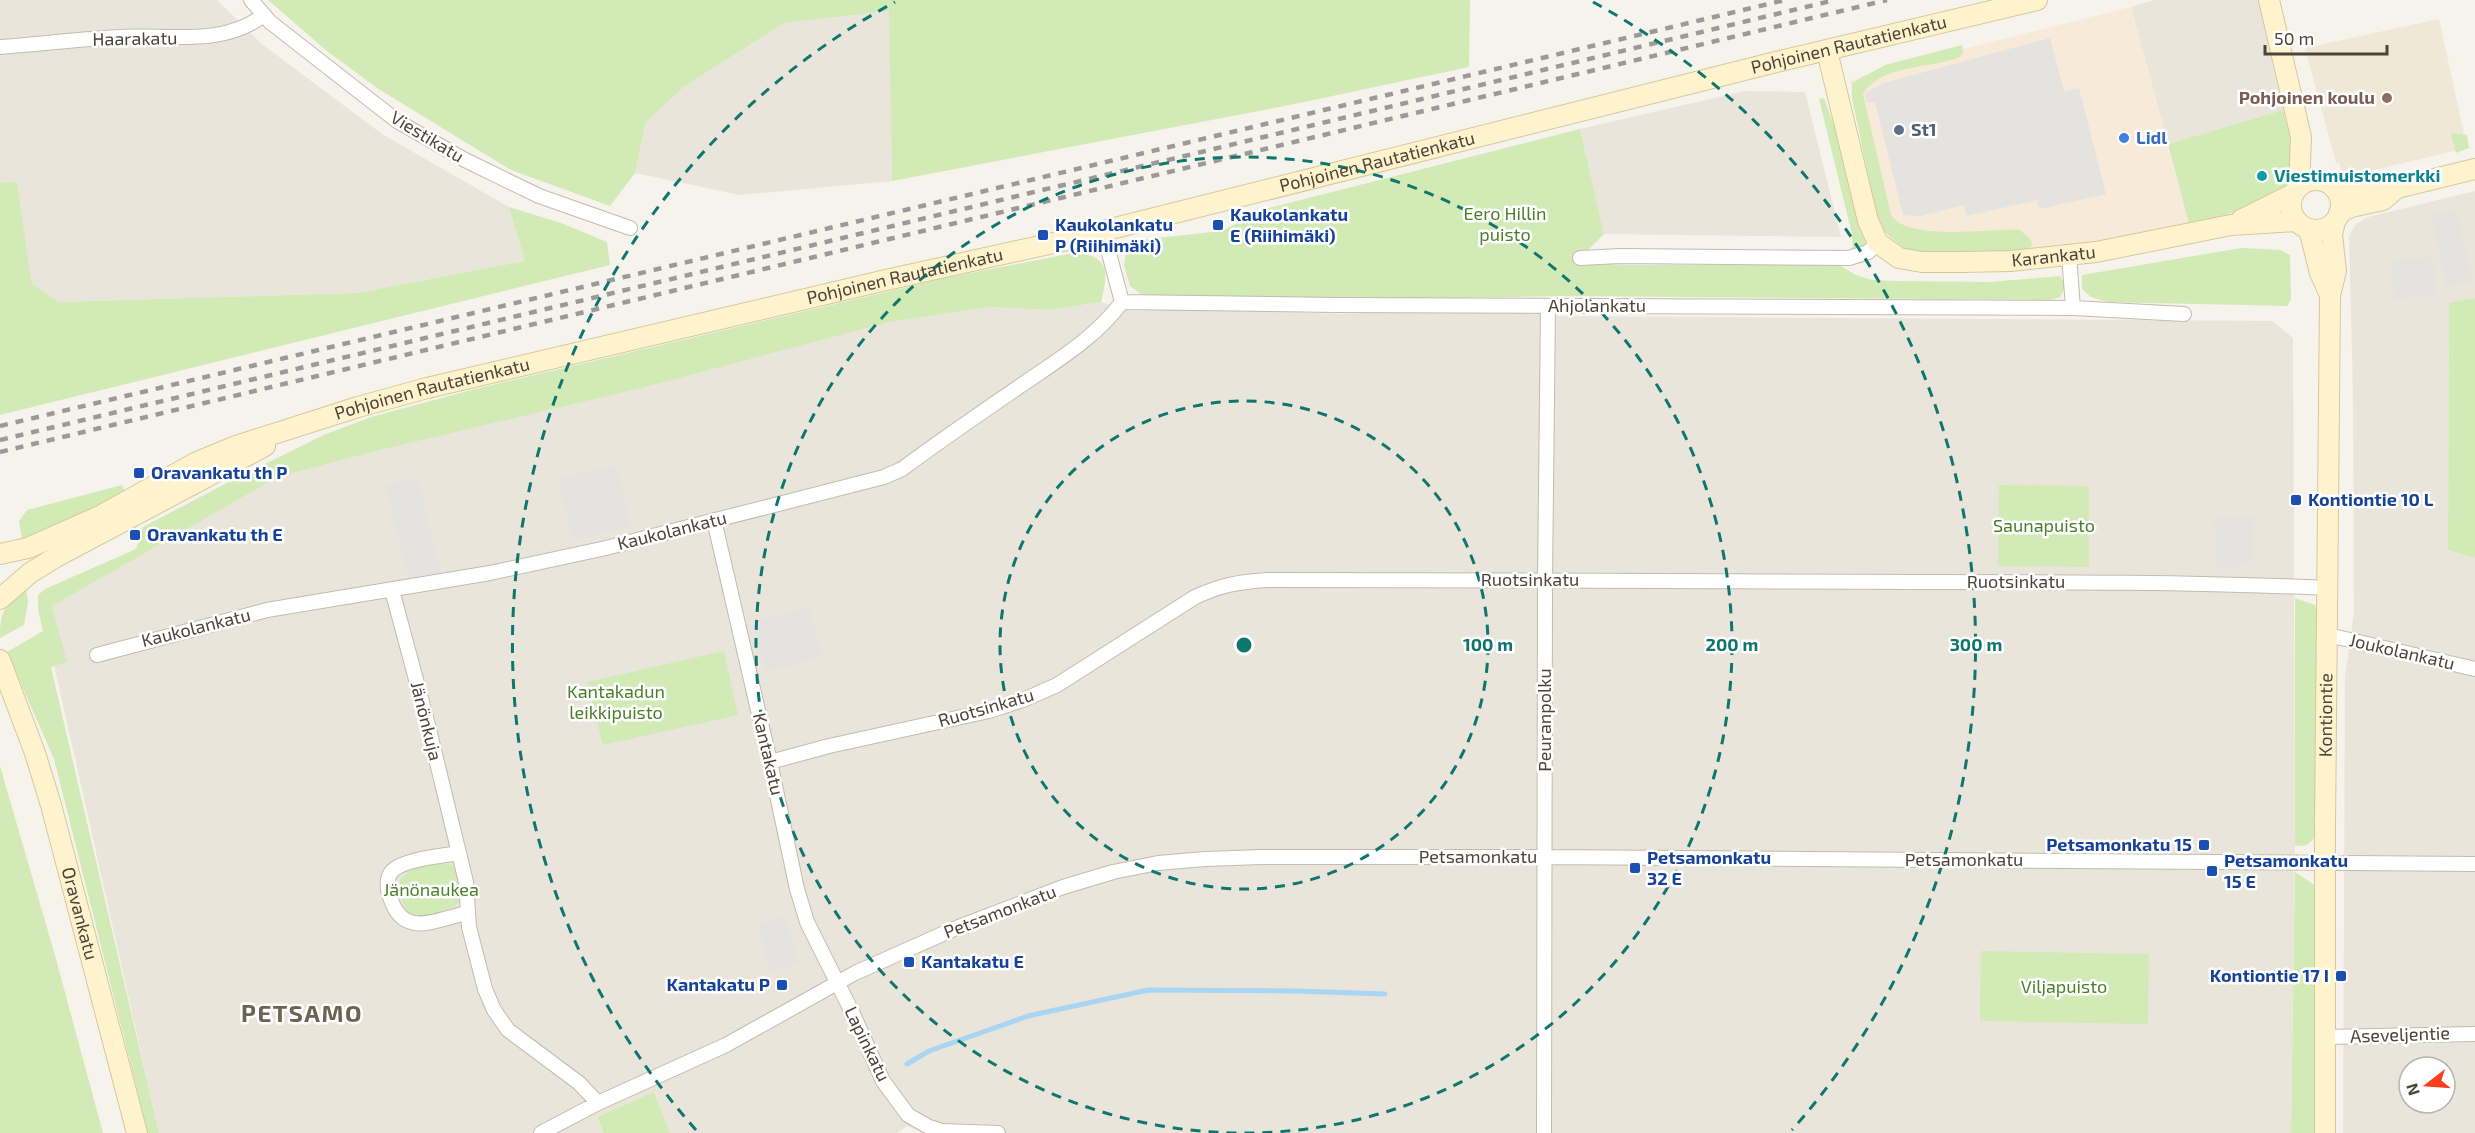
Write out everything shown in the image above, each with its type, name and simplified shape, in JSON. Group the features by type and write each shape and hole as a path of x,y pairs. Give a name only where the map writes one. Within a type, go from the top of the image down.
{"street":[{"name":"Viestikatu","path":"251,0 264,15 397,121 465,160 539,196 630,228"},
{"name":"Pohjoinen Rautatienkatu","path":"0,554 28,548 100,516 195,463 236,446 358,407 427,388 1103,231 2037,0"},
{"path":"2269,0 2301,137 2296,190 2291,206 2303,225 2323,229 2351,207 2383,200 2397,188 2475,169"},
{"name":"Haarakatu","path":"0,47 123,37 186,38 233,32 250,26 264,15"},
{"path":"1580,258 1621,256 1849,258 1868,252 1878,243 1868,221 1827,51"},
{"path":"2301,137 2340,201 2337,217"},
{"path":"2296,190 2314,180 2348,189 2380,184 2397,188"},
{"name":"Karankatu","path":"2231,225 2296,190"},
{"name":"Kontiontie","path":"2325,1133 2330,295 2336,271 2332,236 2337,217"},
{"name":"Karankatu","path":"1878,243 1899,258 1922,262 2010,261 2096,252 2231,225 2303,225"},
{"name":"Kontiontie","path":"2303,225 2330,295"},
{"path":"1103,231 1122,302"},
{"path":"2069,255 2073,308"},
{"name":"Ahjolankatu","path":"1122,302 2073,308 2184,314"},
{"name":"Kaukolankatu","path":"97,655 267,610 490,573 606,548 884,477 902,469 1091,335 1109,319 1122,302"},
{"name":"Peuranpolku","path":"1544,1133 1548,306"},
{"name":"Pohjoinen Rautatienkatu","path":"0,599 30,573 56,557 299,427"},
{"name":"Kantakatu","path":"714,520 770,762 796,889 807,922 836,982"},
{"name":"Ruotsinkatu","path":"770,762 829,746 989,711 1023,700 1057,685 1195,597 1231,583 1267,580 1545,580 2219,583 2328,588"},
{"path":"0,587 0,592"},
{"name":"Jänönkuja","path":"392,590 466,882 467,913 478,968 494,1010 508,1030 579,1083 598,1103"},
{"name":"Joukolankatu","path":"2328,635 2475,669"},
{"name":"Oravankatu","path":"0,660 12,697 35,753 51,805 137,1133"},
{"name":"Oravankatu","path":"0,680 12,697"},
{"path":"459,853 408,862 393,870 388,878 388,890 399,917 408,923 417,924 467,913"},
{"name":"Petsamonkatu","path":"541,1133 598,1103 729,1044 775,1020 836,982 956,928 1064,887 1113,872 1158,863 1262,857 1545,856 2475,864"},
{"name":"Lapinkatu","path":"836,982 883,1081 909,1115 928,1127 942,1131 998,1133"},
{"name":"Aseveljentie","path":"2325,1037 2475,1034"}],"shaded area":[{"path":"0,0 217,0 263,45 382,134 509,207 525,261 357,293 59,302 32,284 17,181 0,183"},
{"path":"2154,0 2258,0 2283,110 2168,144 2131,7"},
{"path":"2131,7 2189,224 2082,245 2017,252 1910,250 1881,230 1850,81 1880,70"},
{"path":"890,11 892,181 740,195 635,173 646,122 685,86 784,23"},
{"name":"Pohjoinen koulu","path":"2439,19 2467,148 2349,176 2342,174 2339,163 2336,163 2305,48"},
{"path":"2050,38 2064,91 2079,88 2106,194 2039,209 2037,200 1967,216 1964,205 1921,216 1903,215 1875,102 1867,103 1865,93 1884,83"},
{"path":"1745,91 1805,92 1841,237 1604,234 1580,129"},
{"path":"2475,191 2475,298 2449,304 2448,550 2475,558 2475,1133 2343,1133 2345,677 2354,613 2353,395 2349,236 2356,224 2368,217"},
{"path":"2457,210 2472,282 2446,287 2431,215"},
{"path":"2433,257 2436,294 2394,299 2391,260"},
{"path":"1101,302 1131,311 1201,309 1341,314 1548,306 1547,428 1556,316 2272,321 2293,338 2295,845 2291,1133 922,1133 907,1126 897,1133 670,1133 654,1092 597,1117 604,1133 159,1133 54,665 66,662 51,606 278,477 889,322 991,307 1048,310"},
{"path":"616,465 631,526 573,540 558,479"},
{"path":"417,477 441,574 409,582 385,485"},
{"path":"2254,517 2253,565 2240,564 2238,569 2216,567 2214,518"},
{"path":"809,607 822,657 765,672 753,621"},
{"path":"785,916 799,964 770,972 757,924"}],"green space":[{"path":"268,0 1470,0 1469,67 1290,105 892,181 889,11 784,23 685,86 646,122 635,173 610,206 511,170 377,88 328,52"},
{"path":"1962,45 1963,53 1960,57 1894,72 1871,84 1863,94 1891,215 1900,223 1932,231 2020,230 2031,240 2032,245 2028,250 1978,253 1915,252 1904,248 1880,226 1852,98 1852,83 1885,65"},
{"path":"1824,98 1844,153 1866,240 1863,249 1853,255 1852,234 1819,99"},
{"path":"2283,110 2295,165 2292,178 2283,189 2253,206 2189,224 2168,144"},
{"name":"Eero Hillin puisto","path":"1580,129 1604,234 1589,249 1575,257 1574,262 1624,265 1839,265 1856,275 1872,280 1894,281 1990,282 2060,276 2064,284 2063,291 2060,297 2051,300 1563,296 1226,302 1149,300 1130,286 1124,265 1126,252 1139,240 1222,231 1265,209"},
{"path":"2451,133 2467,135 2469,148 2456,153"},
{"path":"17,181 32,284 59,302 357,293 525,261 509,207 561,223 607,242 610,265 0,415 0,183"},
{"path":"2241,248 2281,250 2290,255 2291,299 2287,306 2107,302 2091,297 2082,289 2082,275"},
{"path":"1079,252 1097,259 1105,270 1101,302 1048,310 991,307 889,322 645,387 380,450 278,477 52,606 67,662 51,667 159,1133 148,1133 54,759 7,652 43,631 38,610 38,595 45,589 136,549 143,527 326,434 371,417 475,389 950,277"},
{"path":"2475,298 2475,558 2448,550 2449,303"},
{"path":"122,485 124,490 90,514 22,540 19,521 27,510"},
{"name":"Saunapuisto","path":"1999,485 2089,486 2089,567 1998,566"},
{"path":"26,587 28,602 24,625 0,638 1,621 5,609"},
{"path":"2295,598 2315,605 2318,617 2317,834 2303,846 2295,845"},
{"name":"Kantakadun leikkipuisto","path":"724,651 738,715 603,745 587,682"},
{"path":"0,766 54,952 103,1133 0,1133"},
{"name":"Jänönaukea","path":"435,864 449,864 458,868 462,900 438,913 409,916 400,896 400,880 411,869"},
{"path":"2295,872 2316,886 2314,1133 2291,1133"},
{"name":"Viljapuisto","path":"1981,951 2149,954 2148,1024 1980,1021"},
{"path":"654,1092 670,1133 604,1133 597,1117"}],"waterway":[{"path":"907,1064 929,1051 1028,1016 1148,990 1385,994"}],"railway":[{"path":"0,426 1785,0"},
{"path":"0,440 1835,0"},
{"path":"0,452 1887,0"}],"place":[{"name":"Pohjoinen koulu","path":"2387,98"},
{"name":"St1","path":"1899,130"},
{"name":"Lidl","path":"2124,138"},
{"name":"Viestimuistomerkki","path":"2262,176"},
{"name":"Kaukolankatu E (Riihimäki)","path":"1218,225"},
{"name":"Kaukolankatu P (Riihimäki)","path":"1043,235"},
{"name":"Oravankatu th P","path":"139,473"},
{"name":"Kontiontie 10 L","path":"2296,500"},
{"name":"Oravankatu th E","path":"135,535"},
{"name":"Petsamonkatu 15","path":"2204,845"},
{"name":"Petsamonkatu 32 E","path":"1635,868"},
{"name":"Petsamonkatu 15 E","path":"2212,871"},
{"name":"Kantakatu E","path":"909,962"},
{"name":"Kontiontie 17 I","path":"2341,976"},
{"name":"Kantakatu P","path":"782,985"}],"district":[{"name":"PETSAMO","path":"302,1014"}]}
